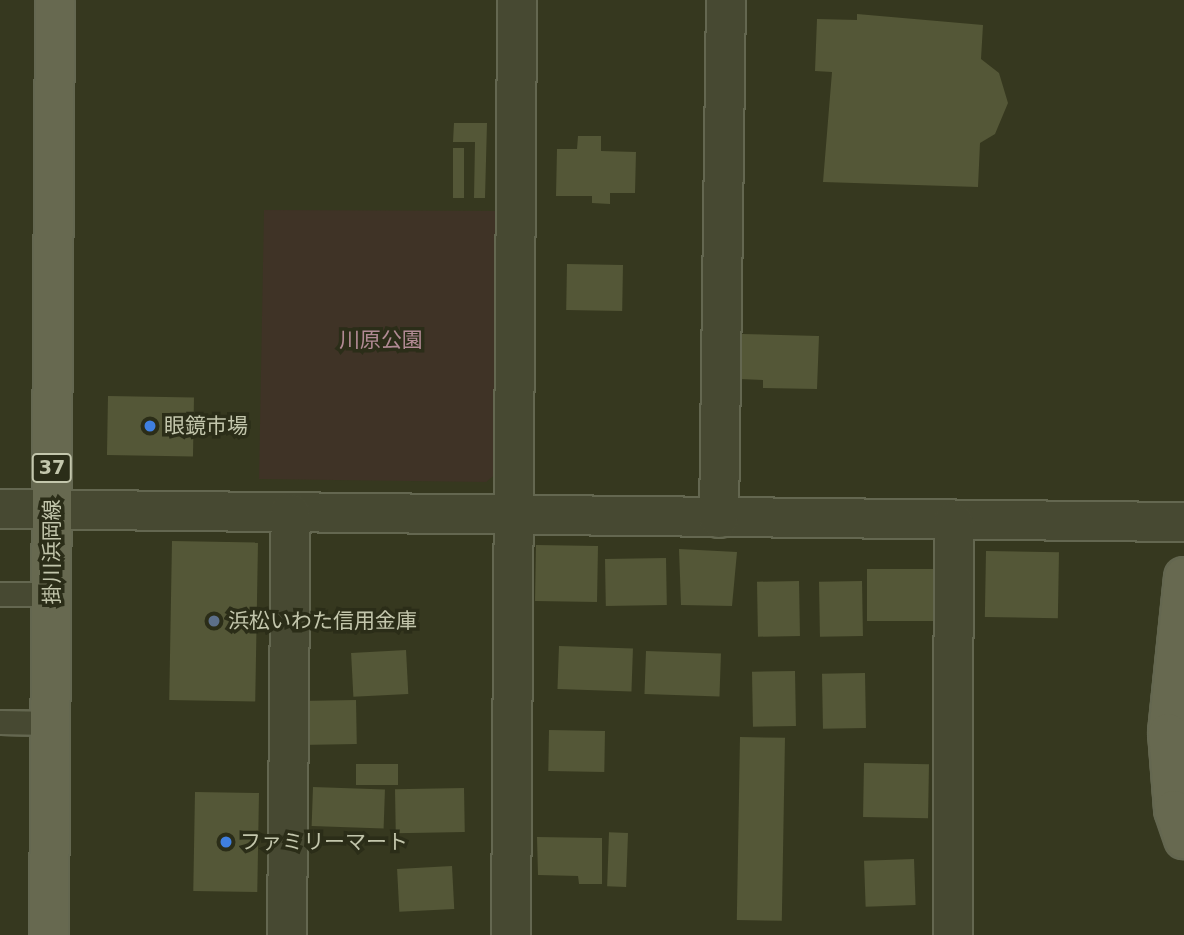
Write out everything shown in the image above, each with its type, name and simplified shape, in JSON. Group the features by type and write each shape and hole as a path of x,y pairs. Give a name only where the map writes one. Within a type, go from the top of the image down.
{"main road":[{"name":"掛川浜岡線","path":"49,935 55,0"},
{"path":"1184,578 1168,733 1174,810 1184,839"}],"street":[{"path":"512,935 512,516 517,0"},
{"path":"719,519 726,0"},
{"path":"0,509 954,522 1184,522"},
{"path":"287,935 291,513"},
{"path":"953,935 954,522"}],"lane":[{"path":"0,594 52,594"},
{"path":"0,722 50,723"}],"green space":[{"name":"川原公園","path":"264,210 499,211 501,470 486,482 259,479"}],"building":[{"path":"857,14 983,25 981,59 999,73 1008,103 995,134 980,143 978,187 823,182 832,72 815,71 817,19 857,20"},
{"path":"454,123 487,123 485,198 474,198 475,142 453,142"},
{"path":"578,136 601,136 601,151 636,152 635,193 610,193 610,204 592,203 592,196 556,196 557,149 577,149"},
{"path":"453,148 464,148 464,198 453,198"},
{"path":"567,264 623,265 622,311 566,310"},
{"path":"742,334 819,336 817,389 763,388 763,380 740,379"},
{"name":"眼鏡市場","path":"108,396 194,398 193,456 107,455"},
{"name":"浜松いわた信用金庫","path":"172,541 258,543 255,701 169,700"},
{"path":"536,545 598,546 597,602 535,601"},
{"path":"679,549 737,552 732,606 681,605"},
{"path":"986,551 1059,552 1058,618 985,617"},
{"path":"666,558 667,605 606,606 605,559"},
{"path":"867,569 937,569 937,621 867,621"},
{"path":"799,581 800,636 758,637 757,582"},
{"path":"862,581 863,636 820,637 819,582"},
{"path":"559,646 633,649 631,692 557,689"},
{"path":"406,650 408,694 353,697 351,653"},
{"path":"646,651 721,654 719,697 644,694"},
{"path":"795,671 796,726 753,727 752,672"},
{"path":"865,673 866,728 823,729 822,674"},
{"path":"356,700 357,744 300,745 299,701"},
{"path":"549,730 605,731 604,772 548,771"},
{"path":"740,737 785,738 782,921 737,920"},
{"path":"864,763 929,764 928,818 863,817"},
{"path":"356,764 398,764 398,785 356,785"},
{"path":"313,787 385,790 384,828 312,826"},
{"path":"464,788 465,832 396,833 395,789"},
{"name":"ファミリーマート","path":"195,792 259,793 257,892 193,891"},
{"path":"609,832 628,833 626,887 607,886"},
{"path":"537,837 602,838 602,884 579,884 578,876 538,875"},
{"path":"914,859 916,905 866,907 864,861"},
{"path":"452,866 454,909 399,912 397,869"}],"place":[{"name":"眼鏡市場","path":"150,426"},
{"name":"浜松いわた信用金庫","path":"214,621"},
{"name":"ファミリーマート","path":"226,842"}]}
